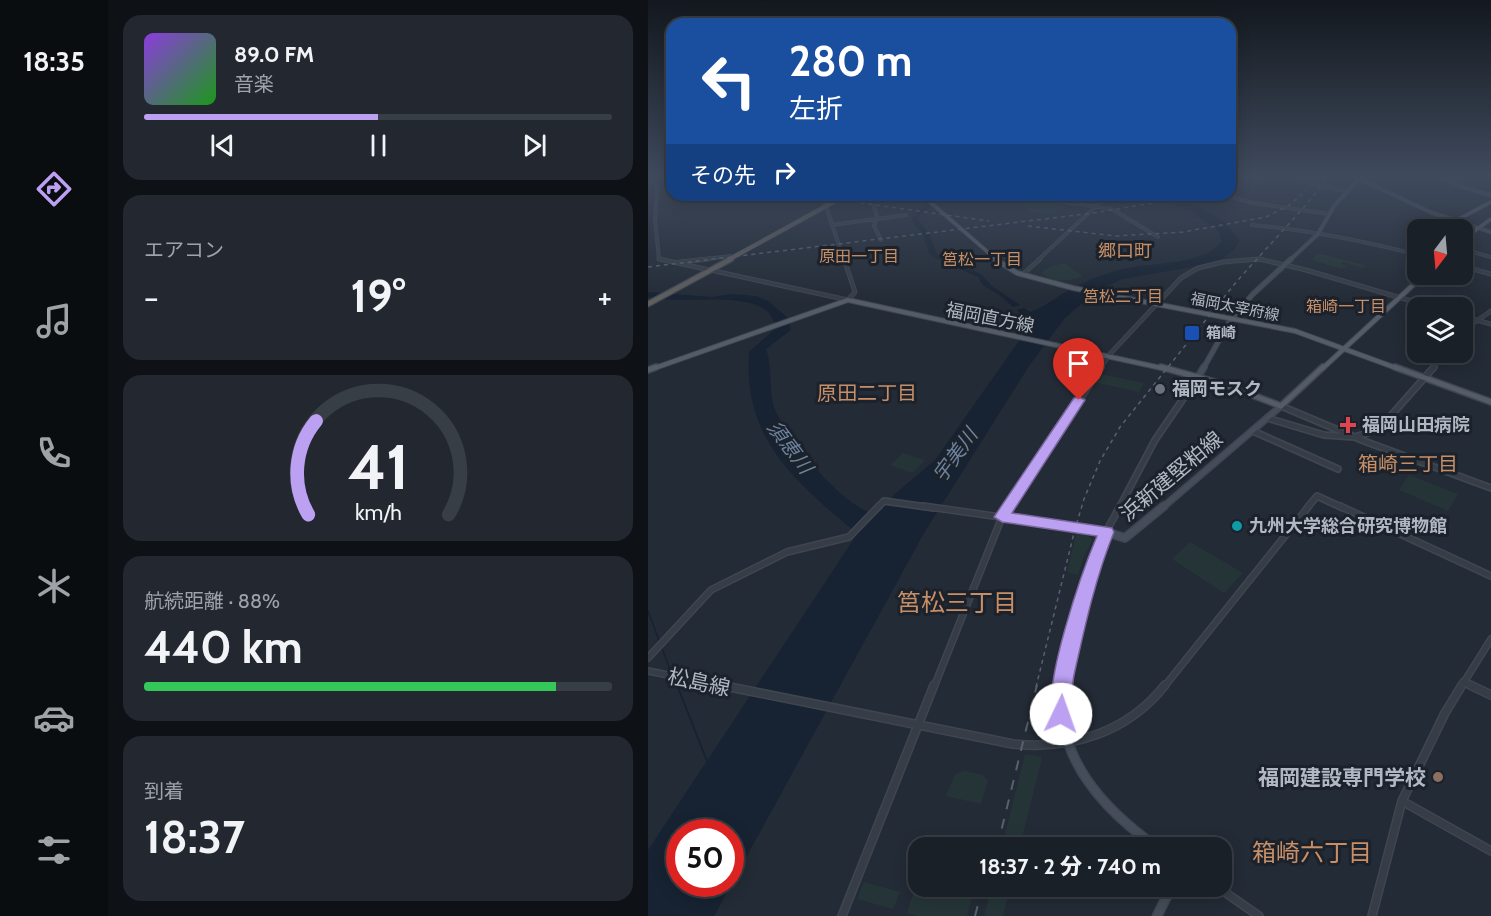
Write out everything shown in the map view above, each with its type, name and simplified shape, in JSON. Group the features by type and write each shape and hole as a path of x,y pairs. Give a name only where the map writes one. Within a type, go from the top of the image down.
{"highway":[{"path":"710,269 803,218"},
{"path":"650,301 803,218"}],"main road":[{"name":"福岡太宰府線","path":"948,218 1003,265 1022,275 1073,288 1284,328 1491,402"},
{"path":"1198,377 1231,319 1318,234 1327,218"},
{"path":"1473,231 1491,219"},
{"path":"1473,226 1491,232"},
{"path":"1281,406 1414,285"},
{"path":"648,370 848,300"},
{"name":"福岡直方線","path":"848,300 1110,355 1198,377 1281,406"},
{"name":"浜新建堅粕線","path":"1142,837 1103,804 1077,769 1067,744 1061,714 1063,683 1090,572 1106,532 1125,538 1129,536 1281,406"},
{"path":"1157,916 1166,897"}],"street":[{"path":"655,218 657,257 662,261 710,269 848,300 855,292 830,218"},
{"path":"832,225 890,218"},
{"path":"1022,275 1083,218"},
{"path":"1126,218 1158,237"},
{"path":"876,220 874,226 881,240"},
{"path":"1252,225 1318,234 1407,253"},
{"path":"1473,252 1491,257"},
{"path":"674,263 731,256"},
{"path":"842,916 1002,517 1110,355 1181,278 1198,268 1233,259 1248,258 1285,265 1407,300"},
{"path":"1473,269 1491,274"},
{"path":"1473,323 1491,311"},
{"path":"1473,319 1491,324"},
{"path":"1268,418 1300,430 1331,436 1363,436 1380,427 1437,363"},
{"path":"648,658 711,590 788,552 842,539 853,533 884,501 1106,532 1155,440 1198,377"},
{"path":"1281,406 1350,436 1491,488"},
{"path":"1253,430 1338,469"},
{"name":"松島線","path":"648,671 1026,746 1067,744 1105,733 1124,723 1153,701 1317,496 1491,576"},
{"path":"1372,916 1402,801 1434,734 1491,639"},
{"path":"1464,682 1491,695"},
{"path":"1402,801 1491,851"},
{"path":"1232,897 1259,916"}],"shaded area":[{"path":"1318,253 1365,265 1363,268 1343,262 1341,264 1348,266 1342,269 1312,260"},
{"path":"1064,263 1083,276 1062,280 1051,279 1041,273 1049,267"},
{"path":"1100,374 1144,383 1139,392 1094,382"},
{"path":"903,453 925,460 912,473 890,465"},
{"path":"1409,475 1458,494 1448,511 1399,490"},
{"path":"1077,530 1089,532 1087,536 1093,539 1078,575 1067,572"},
{"path":"1190,542 1243,573 1224,593 1172,559"},
{"path":"1025,754 1042,757 1022,837 1004,837"},
{"path":"965,771 983,775 988,781 981,804 946,796 955,774"},
{"path":"864,882 900,892 893,909 857,899"},
{"path":"912,897 972,897 967,916 917,916 907,913"},
{"path":"989,897 1008,897 1003,916 984,916"}],"water":[{"path":"917,218 930,235 937,255 981,274 992,286 1020,305 1013,307 983,285 978,277 933,257 912,219"},
{"path":"1199,218 1218,218 1228,225 1213,227"},
{"path":"1228,226 1240,241 1234,250 1221,259 1235,255 1209,264 1123,279 1096,291 1064,319 1029,366 924,533 744,861 744,819 669,819 857,534 794,477 764,435 755,411 749,383 749,352 775,329 772,317 764,309 751,303 660,299 648,297 648,292 712,297 732,294 756,296 768,301 788,318 791,330 766,349 773,404 778,417 801,451 832,486 863,510 876,514 896,493 935,460 1026,331 1028,321 1017,310 1024,308 1030,312 1076,286 1115,271 1175,262 1202,255 1221,242 1220,234 1215,228"},
{"path":"666,823 666,897 724,897 714,916 648,916 648,850"}],"waterway":[{"path":"648,611 672,675"},
{"path":"674,679 677,687"},
{"path":"677,685 707,761"}],"railway":[{"path":"966,218 989,221"},
{"path":"648,267 1055,218"},
{"path":"1028,226 1116,236 1183,232 1262,218"},
{"path":"1036,687 1075,529 1084,499 1100,461 1120,427 1237,281 1295,218"},
{"path":"1000,837 1037,685"},
{"path":"975,916 980,897"}],"place":[{"name":"箱崎","path":"1192,333"},
{"name":"福岡モスク","path":"1160,389"},
{"name":"福岡山田病院","path":"1348,425"},
{"name":"九州大学総合研究博物館","path":"1237,526"},
{"name":"福岡建設専門学校","path":"1438,777"}],"district":[{"name":"郷口町","path":"1125,251"},
{"name":"原田一丁目","path":"859,256"},
{"name":"筥松一丁目","path":"982,259"},
{"name":"筥松二丁目","path":"1123,296"},
{"name":"箱崎一丁目","path":"1346,306"},
{"name":"原田二丁目","path":"867,393"},
{"name":"箱崎三丁目","path":"1408,464"},
{"name":"筥松三丁目","path":"957,602"},
{"name":"箱崎六丁目","path":"1312,852"}],"route":[{"path":"1061,714 1063,683 1079,610 1090,572 1106,532 1002,517 1079,400"}],"water label":[{"name":"須恵川","path":"790,447"},
{"name":"宇美川","path":"955,455"}]}
